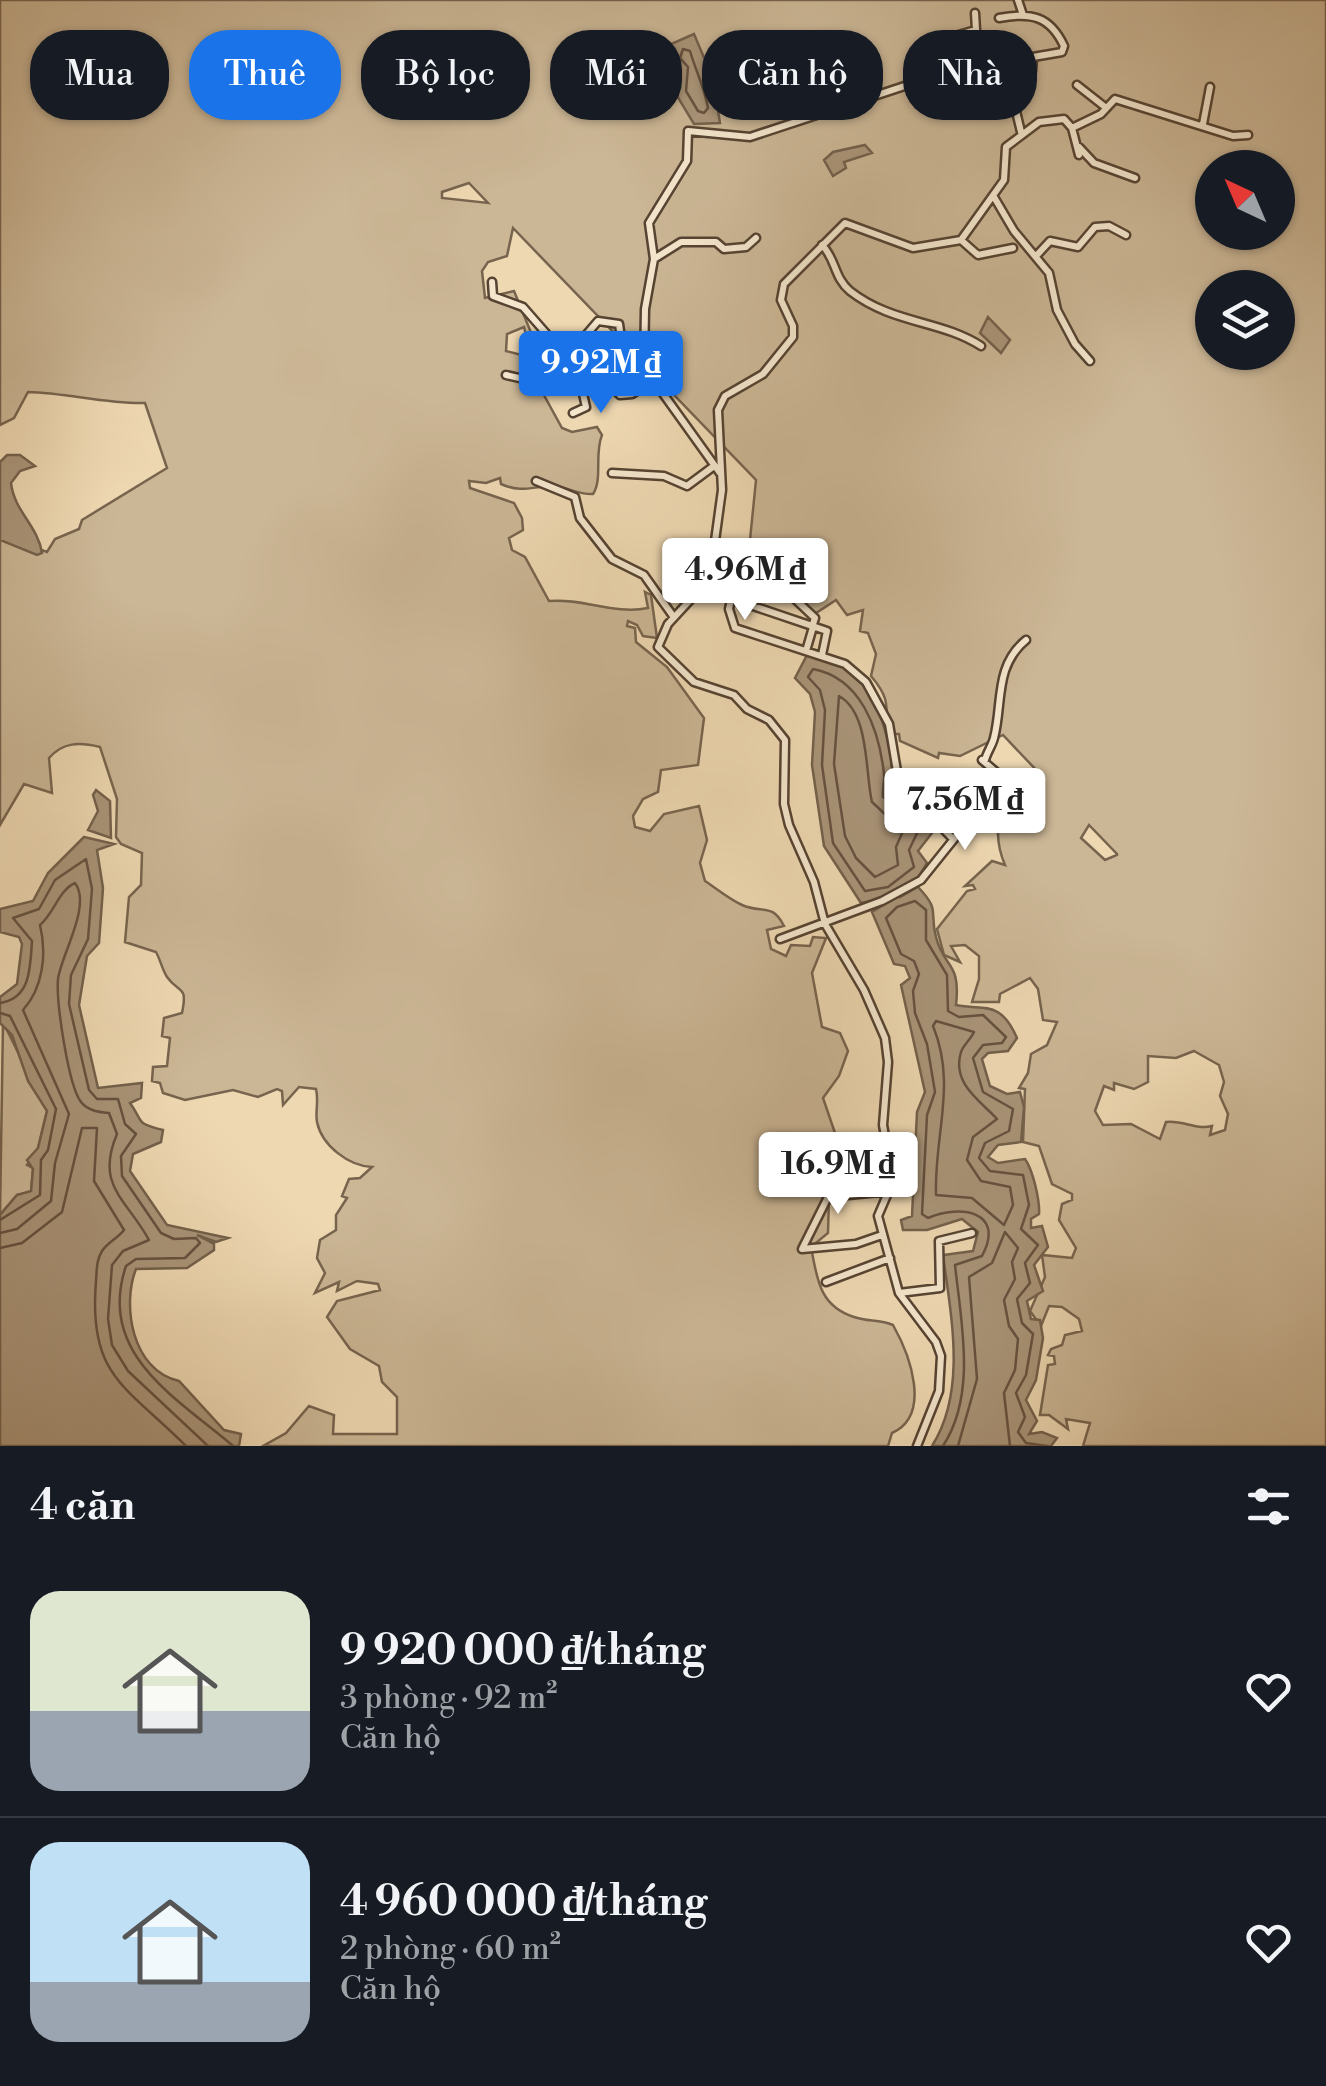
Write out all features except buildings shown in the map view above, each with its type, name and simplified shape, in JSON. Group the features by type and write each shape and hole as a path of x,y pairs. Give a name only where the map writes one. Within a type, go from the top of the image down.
{"street":[{"path":"1018,0 1024,16"},
{"path":"976,12 976,30"},
{"path":"1000,18 1036,15 1046,21 1064,50 1037,56"},
{"path":"1077,86 1090,100 1106,108"},
{"path":"644,366 645,309 654,259 648,240 650,216 687,161 688,132 750,137 903,87"},
{"path":"1203,124 1210,87"},
{"path":"1072,128 1115,99 1233,136 1248,134"},
{"path":"917,1446 939,1391 940,1356 936,1342 899,1294 878,1216 892,1172 884,1125 888,1051 870,1001 825,924 814,882 784,810 784,740 770,720 747,708 734,695 698,684 658,649 674,616 705,584 714,555 721,474 716,424 721,403 725,396 756,381 793,337 781,295 784,284 845,223 913,248 960,240 1004,180 1004,152 1020,132 1055,118 1064,119 1072,128 1079,156"},
{"path":"1018,120 1020,132"},
{"path":"1078,146 1094,163 1136,178"},
{"path":"994,197 1014,232 1037,255 1051,279 1060,318 1090,361"},
{"path":"1037,255 1050,240 1078,247 1095,226 1109,226 1126,235"},
{"path":"654,259 681,242 716,242 724,249 735,250 756,238"},
{"path":"960,240 978,255 1013,248"},
{"path":"822,245 831,255 841,282 879,312 980,346"},
{"path":"492,282 493,296 518,304 568,356 593,369 622,396 652,381"},
{"path":"568,356 577,340 598,321 619,324 621,350 606,371"},
{"path":"527,352 547,336"},
{"path":"606,348 613,344 644,366 721,474"},
{"path":"506,375 537,382 548,378 568,388 600,378"},
{"path":"573,413 586,407 581,385"},
{"path":"612,473 664,476 687,486 714,466"},
{"path":"536,481 575,497 580,518 612,560 644,574 674,616"},
{"path":"714,555 760,566 815,618 806,652"},
{"path":"732,560 732,625 845,664 870,688 888,724 899,784 953,839"},
{"path":"771,579 756,593 753,606 828,632 822,655"},
{"path":"780,939 882,901 921,880 1003,778 983,760 994,738 999,686 1012,654 1026,640"},
{"path":"882,1235 856,1244 802,1249 828,1197 889,1191"},
{"path":"899,1294 940,1288 939,1241 972,1232"},
{"path":"826,1282 890,1258"}],"shaded area":[{"path":"0,0 1326,0 1326,1446 1083,1446 1090,1423 1066,1419 1068,1429 1049,1415 1040,1415 1048,1365 1055,1364 1054,1356 1048,1355 1051,1349 1062,1345 1065,1335 1082,1331 1079,1319 1062,1307 1049,1306 1041,1326 1030,1311 1045,1277 1042,1255 1072,1258 1076,1248 1059,1220 1062,1204 1072,1200 1072,1194 1052,1184 1039,1146 1023,1142 1025,1089 1019,1088 1028,1073 1031,1054 1047,1045 1057,1022 1043,1020 1038,989 1030,978 1000,994 999,1002 972,1002 979,979 979,956 965,945 951,946 960,962 944,955 937,929 967,891 975,889 973,885 965,886 992,861 1005,865 998,837 1002,811 1016,790 1040,774 1003,735 960,756 939,753 938,758 900,741 899,734 887,734 886,702 871,676 876,654 868,633 860,631 863,610 847,615 836,600 816,613 780,586 763,579 740,587 749,569 761,560 749,550 756,480 513,228 507,256 488,262 482,271 485,298 514,291 532,335 526,335 524,327 507,334 506,351 522,355 562,428 572,432 597,427 602,435 598,481 593,494 557,486 515,488 501,484 500,478 486,483 469,481 470,488 514,503 523,530 509,538 512,550 525,557 549,601 636,610 648,608 645,592 651,595 657,638 643,636 637,625 628,621 627,626 635,628 636,642 667,667 704,718 698,765 661,770 658,792 643,799 633,816 635,827 650,831 664,814 699,806 707,840 700,863 705,881 742,905 766,910 780,919 784,926 767,930 771,949 786,956 791,945 810,946 813,937 826,938 812,973 822,1027 840,1033 848,1051 839,1076 823,1098 836,1136 863,1145 867,1161 841,1165 823,1184 829,1197 828,1233 811,1247 813,1258 822,1290 833,1306 854,1317 893,1325 911,1368 914,1399 911,1413 892,1433 888,1446 263,1446 286,1433 309,1406 334,1415 333,1434 397,1434 397,1397 382,1382 379,1366 350,1349 327,1317 337,1301 380,1290 378,1284 357,1281 337,1291 339,1282 315,1293 325,1273 317,1258 320,1240 336,1230 336,1215 347,1198 342,1196 349,1179 360,1178 372,1167 346,1159 324,1139 317,1122 316,1089 299,1087 283,1105 282,1091 277,1089 258,1097 233,1090 185,1100 163,1093 160,1083 152,1081 153,1067 167,1066 170,1038 162,1036 164,1018 182,1013 184,998 167,977 156,952 125,942 129,897 141,885 142,853 121,844 116,837 117,799 100,747 72,745 54,753 49,758 52,793 24,784 0,825 0,535 47,552 55,539 79,529 82,520 167,468 145,403 28,392 14,418 0,425","holes":["469,183 488,203 442,198 442,192","1089,825 1117,855 1105,860 1081,838","1194,1051 1219,1065 1224,1082 1220,1096 1228,1114 1225,1130 1210,1135 1212,1126 1166,1122 1160,1139 1131,1124 1103,1125 1095,1111 1104,1086 1114,1090 1114,1083 1134,1089 1148,1082 1148,1056 1176,1058"]},
{"path":"3,1022 47,1111 38,1148 27,1165 33,1168 31,1192 17,1195 0,1215"}],"water":[{"path":"694,34 702,53 702,120 720,123 694,124 682,104 682,39"},
{"path":"865,145 872,153 844,162 846,168 833,176 824,160 833,152"},
{"path":"988,317 1010,340 1001,353 980,333"},
{"path":"7,455 20,455 35,466 20,471 11,483 40,543 42,553 37,555 0,540 0,462"},
{"path":"807,655 841,666 862,683 885,729 892,794 907,799 931,828 932,833 918,851 927,863 918,878 897,892 900,897 918,887 930,901 939,947 956,980 956,1005 998,1012 1017,1038 1008,1051 988,1053 982,1059 990,1086 1007,1094 1020,1092 1024,1107 1021,1142 998,1145 988,1157 998,1163 1025,1159 1035,1186 1039,1214 1031,1219 1031,1228 1042,1226 1048,1247 1034,1265 1043,1291 1027,1301 1031,1319 1040,1320 1043,1338 1036,1380 1026,1400 1037,1421 1029,1434 1042,1432 1057,1438 1051,1446 932,1446 950,1402 953,1377 952,1328 943,1255 973,1251 978,1232 962,1219 927,1230 903,1230 901,1220 912,1216 917,1112 925,1092 901,985 910,978 905,966 894,964 872,912 888,902 886,898 861,903 824,846 812,765 815,712 810,694 795,678"},
{"path":"96,790 110,801 111,838 88,830 98,811 93,795"},
{"path":"84,837 114,844 97,850 103,888 99,943 87,956 79,1005 98,1088 142,1083 141,1098 130,1103 141,1121 163,1130 161,1142 133,1154 130,1171 167,1225 228,1238 216,1242 197,1235 214,1244 214,1250 187,1268 136,1269 130,1300 134,1334 150,1364 179,1381 224,1430 241,1434 239,1446 0,1446 0,1215 17,1195 31,1191 33,1169 27,1160 38,1148 47,1111 28,1081 12,1035 0,1023 0,997 17,984 22,944 19,937 0,932 0,909 33,901 48,873"}]}
